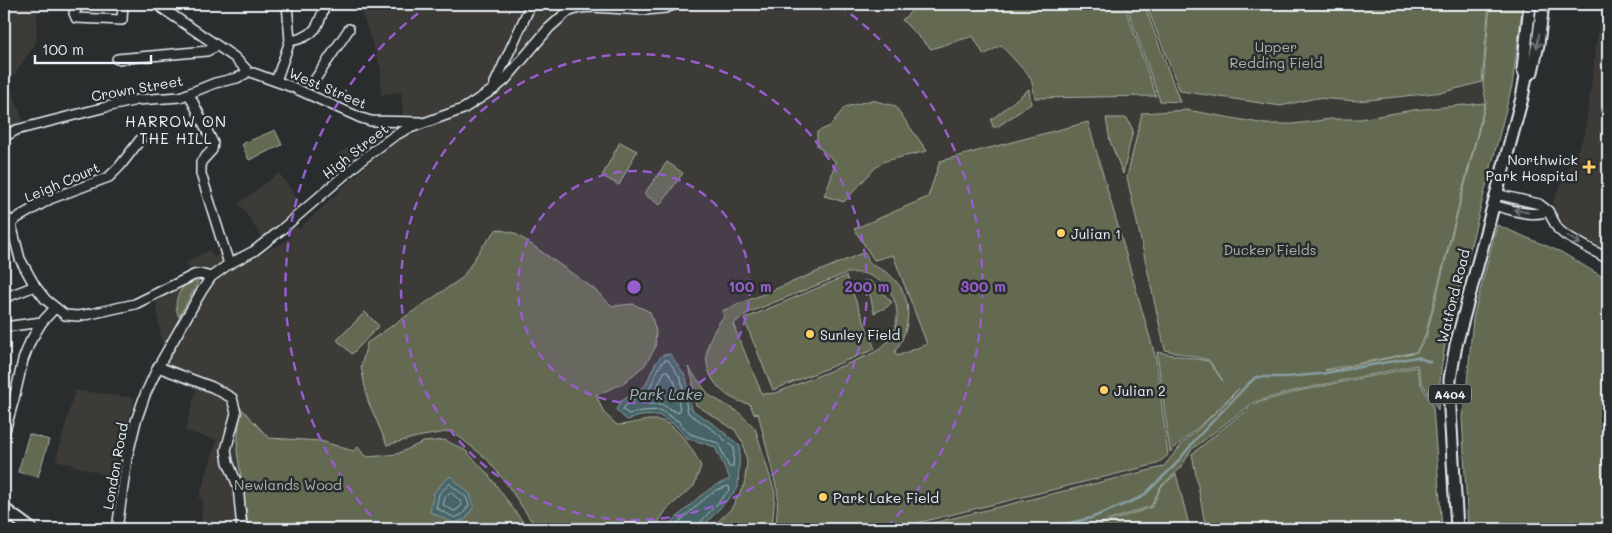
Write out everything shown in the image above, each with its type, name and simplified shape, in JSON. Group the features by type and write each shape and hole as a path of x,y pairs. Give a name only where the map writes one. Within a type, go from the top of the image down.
{"main road":[{"name":"Watford Road","path":"1457,529 1450,438 1450,379 1456,345 1526,76 1523,69 1530,4"},
{"name":"Watford Road","path":"1526,76 1532,72 1538,44 1542,4"},
{"path":"4,509 31,529"}],"street":[{"path":"79,4 74,12 76,18 122,20 123,4"},
{"name":"West Street","path":"156,4 234,57 248,72 309,89 325,102 371,121 418,122 422,124"},
{"path":"276,81 290,42 287,4"},
{"path":"290,42 304,38 315,29 325,4"},
{"path":"494,89 494,83 531,4"},
{"name":"High Street","path":"180,328 211,278 229,264 254,252 369,153 406,129 463,109 494,89 505,80 549,28 571,10 591,5 644,10 665,8 676,4"},
{"path":"1555,4 1599,4"},
{"path":"309,89 349,29"},
{"path":"117,59 207,51 215,45"},
{"name":"Crown Street","path":"4,137 16,130 106,107 137,100 171,99 215,83 237,78 248,72"},
{"path":"189,94 213,143 212,150 201,162 201,174 229,264"},
{"name":"Leigh Court","path":"11,224 17,218 50,199 109,177 140,140"},
{"path":"1494,200 1539,204 1548,211 1558,228 1566,235 1608,259"},
{"path":"4,213 11,224 20,258 35,286 46,300 65,315 78,316 135,304 194,275 200,274 211,278"},
{"path":"4,298 35,286"},
{"path":"4,434 30,342 42,322 55,308"},
{"path":"4,327 42,322"},
{"name":"London Road","path":"117,529 136,421 158,367 180,328"},
{"path":"158,367 212,387 232,398 236,413 226,450 228,462 238,486 242,529"}],"shaded area":[{"path":"4,4 38,4 36,43 9,82 23,120 4,133"},
{"path":"359,4 504,4 521,10 519,17 521,18 517,26 515,26 505,51 516,47 535,4 1520,4 1512,87 1451,322 1441,369 1431,372 1443,529 200,529 203,500 199,498 217,440 185,431 197,386 215,391 217,382 165,366 155,295 192,274 186,262 210,250 214,257 222,253 229,266 283,243 291,236 279,223 263,239 239,203 279,173 301,204 286,218 299,229 370,162 399,139 427,130 429,117 403,117 401,92 381,95 381,69"},
{"name":"Northwick Park Hospital","path":"1608,22 1608,260 1581,243 1554,216 1553,201 1585,134 1599,24"},
{"path":"388,123 397,132 347,169 335,155"},
{"path":"75,390 135,398 112,477 56,460"}],"green space":[{"path":"919,4 1124,4 1156,96 1035,98 1031,78 1001,45 984,55 973,36 931,49 902,20"},
{"path":"1126,4 1144,4 1180,102 1160,101"},
{"name":"Upper Redding Field","path":"1146,4 1489,4 1482,82 1444,92 1358,101 1316,98 1281,106 1180,91"},
{"name":"Ducker Fields","path":"1490,4 1523,4 1512,86 1445,345 1438,410 1422,383 1417,365 1297,390 1254,402 1191,450 1181,468 1161,486 1151,506 1083,529 908,529 1163,467 1184,442 1221,408 1239,388 1170,452 1157,352 1208,361 1223,381 1209,360 1165,350 1127,177 1142,113 1187,110 1265,124 1293,124 1331,119 1360,119 1413,110 1485,103 1425,336 1416,352 1325,370 1334,370 1417,352 1426,337 1486,102 1483,85"},
{"path":"1029,89 1031,104 997,127 993,127 991,120"},
{"path":"872,100 895,106 927,151 885,161 874,169 844,202 824,196 835,161 817,146 817,132 830,126 845,107"},
{"path":"1106,118 1127,118 1133,130 1123,174 1110,141"},
{"path":"1088,122 1156,359 1168,455 1157,464 901,527 900,529 776,529 778,494 758,413 754,414 750,404 730,397 722,391 710,374 707,364 709,343 715,329 724,316 722,311 865,252 870,263 888,273 898,283 907,302 907,322 901,342 895,352 897,356 927,344 893,255 874,260 854,229 928,197 940,161","holes":["847,273 866,274 879,280 888,290 894,301 897,313 896,325 891,336 883,346 871,354 776,393 762,394 733,324 748,313"]},
{"path":"275,130 282,145 249,160 242,144"},
{"path":"620,142 637,151 619,185 602,176"},
{"path":"667,162 683,173 660,205 644,194"},
{"path":"1497,225 1561,252 1608,280 1608,529 1468,529 1462,416 1466,394 1473,318"},
{"path":"497,229 514,233 525,240 594,289 612,306 633,304 650,312 656,331 655,348 645,365 622,384 596,395 604,413 617,425 656,420 670,425 683,437 701,466 694,486 667,509 654,529 537,529 506,483 487,459 452,431 417,437 387,445 368,401 361,367 367,343 462,278 482,247"},
{"name":"Sunley Field","path":"846,276 875,349 773,390 744,319"},
{"path":"192,279 196,279 198,282 179,317 176,306 178,296 180,291"},
{"path":"867,281 870,281 892,302 887,307 874,313"},
{"path":"365,312 379,326 352,354 337,340"},
{"path":"688,367 710,396 737,411 755,428 775,493 772,529 710,529 731,509 744,485 747,463 743,443 735,430 696,405 692,394 693,380"},
{"path":"1416,367 1421,384 1433,407 1442,529 1206,529 1192,454 1226,426 1256,403 1299,391"},
{"name":"Newlands Wood","path":"240,407 269,438 321,441 353,451 358,447 364,455 369,457 397,454 423,442 445,440 466,451 487,473 528,529 249,529 237,451"},
{"path":"29,434 49,440 38,477 18,472"},
{"path":"1176,474 1190,529 1088,529 1152,507 1161,487"}],"water":[{"name":"Park Lake","path":"670,354 686,377 692,410 715,425 740,446 738,488 701,529 664,529 699,497 714,486 730,479 715,447 687,438 675,425 658,415 641,416 627,420 616,410 620,402 645,386 655,364 662,355"},
{"path":"450,476 470,494 474,506 466,519 454,523 430,512 434,492"}],"waterway":[{"path":"1043,529 1091,518 1142,497 1175,465 1196,439 1256,377 1320,374 1417,357 1430,362"}],"place":[{"name":"Northwick Park Hospital","path":"1589,167"},
{"name":"Julian 1","path":"1061,233"},
{"name":"Sunley Field","path":"810,334"},
{"name":"Julian 2","path":"1104,390"},
{"name":"Park Lake Field","path":"823,497"}],"district":[{"name":"HARROW ON THE HILL","path":"176,130"}]}
